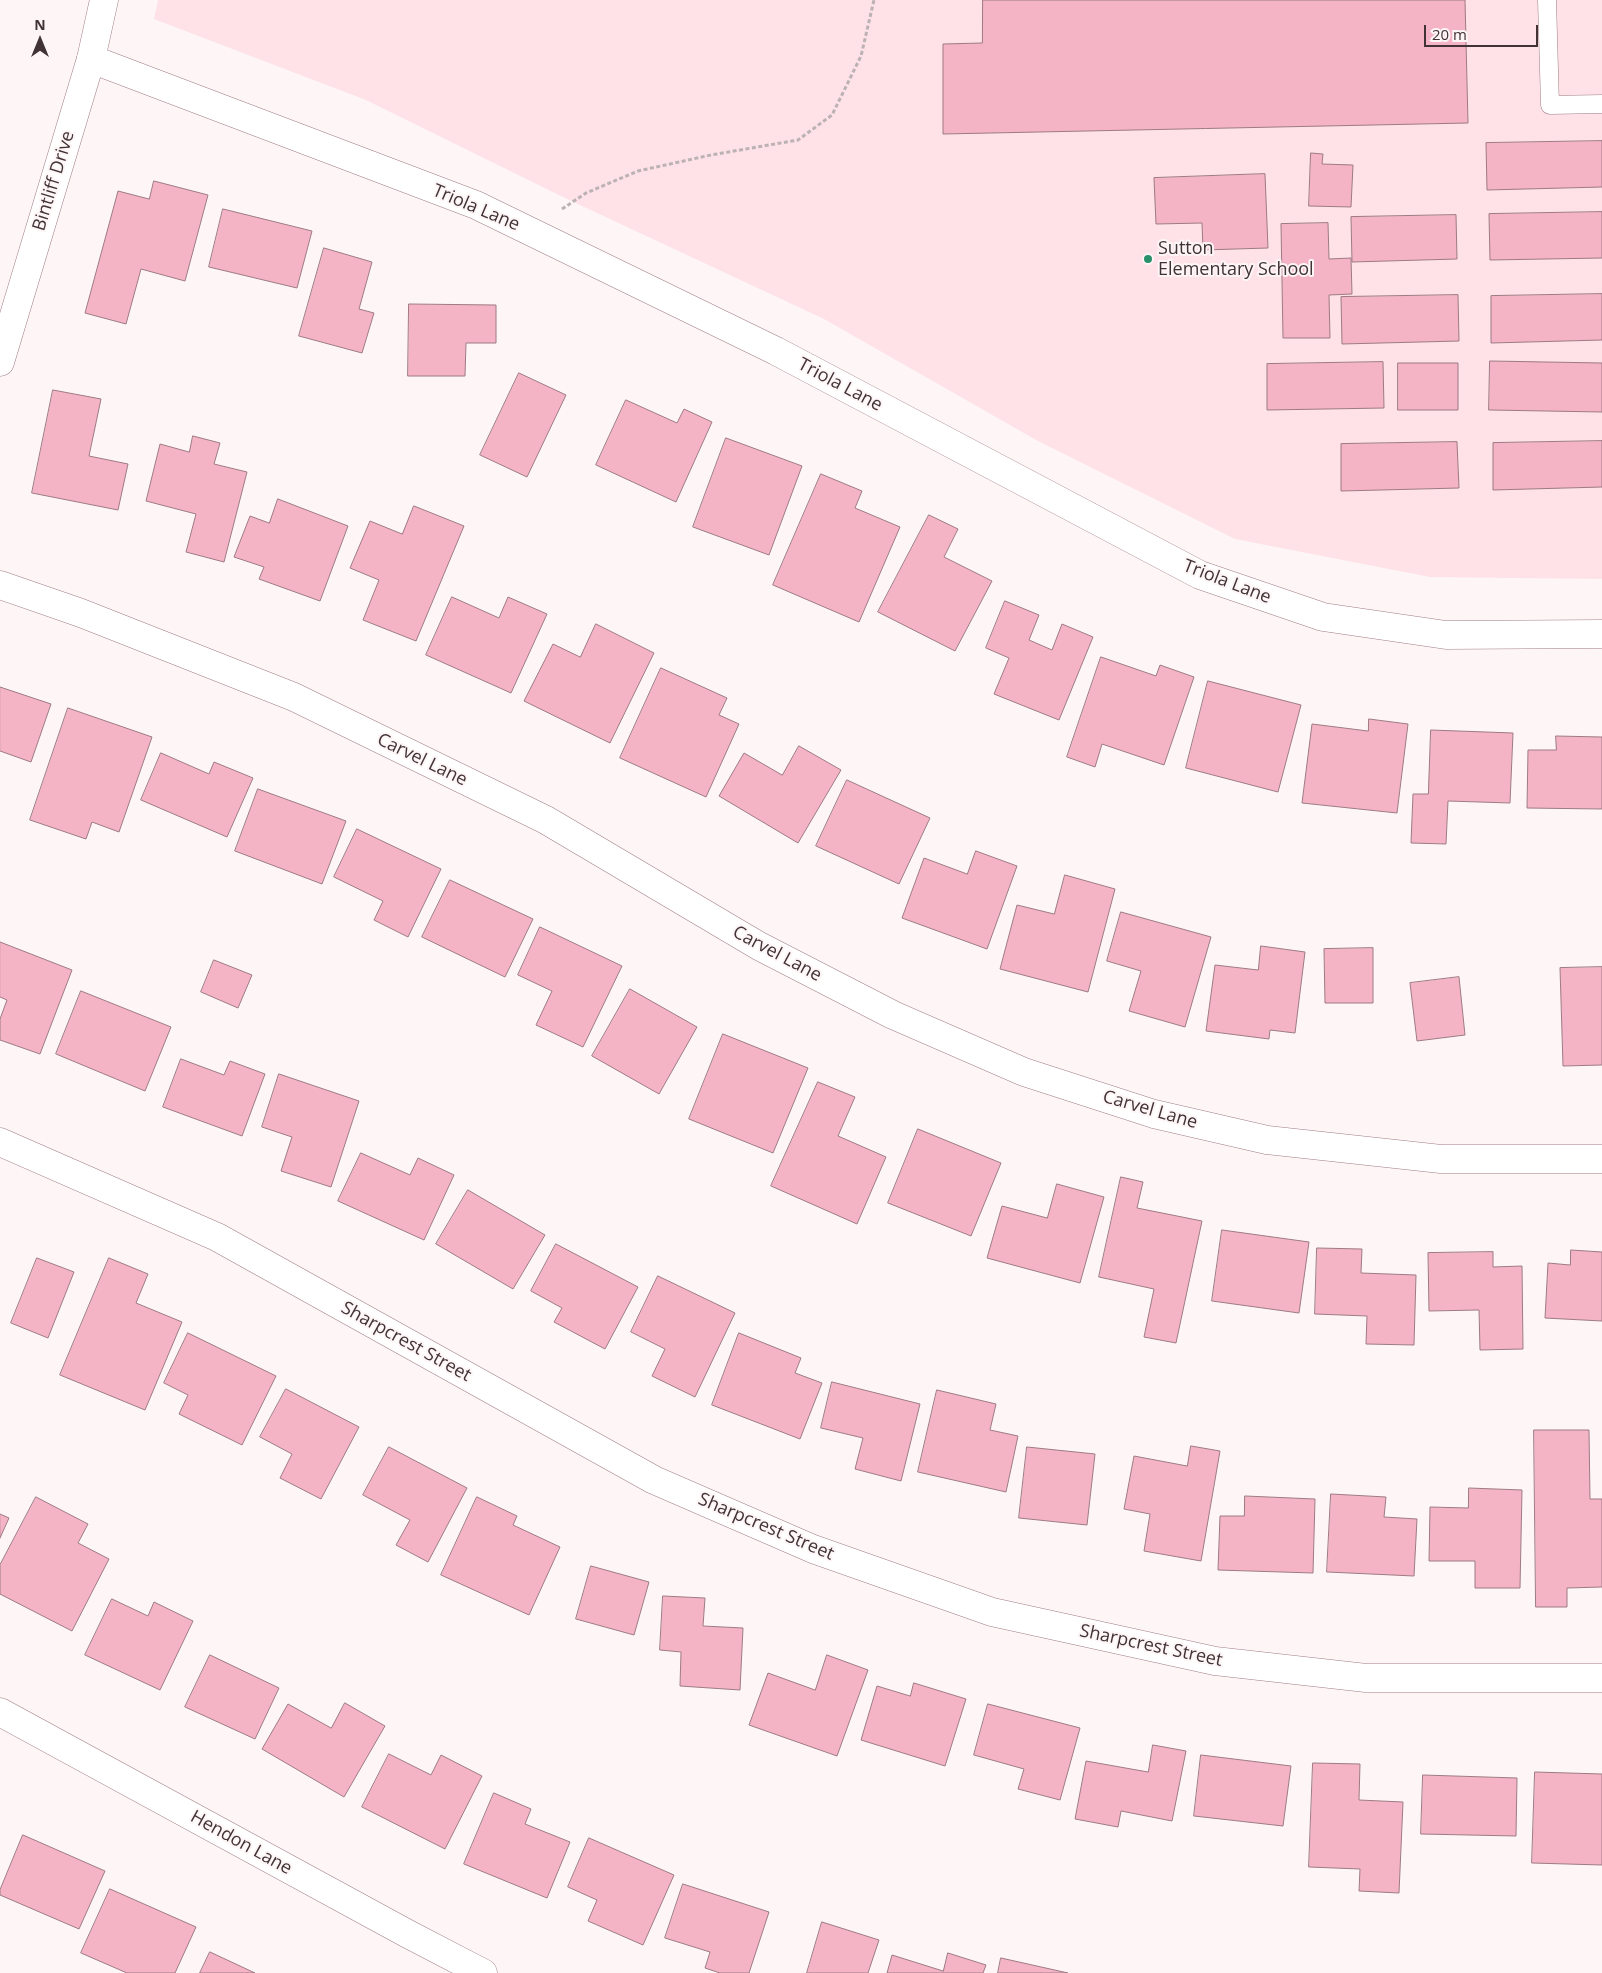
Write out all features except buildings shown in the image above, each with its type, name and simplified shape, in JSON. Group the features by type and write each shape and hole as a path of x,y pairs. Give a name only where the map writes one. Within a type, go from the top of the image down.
{"street":[{"name":"Bintliff Drive","path":"0,362 91,59 104,0"},
{"name":"Triola Lane","path":"91,59 476,206 776,351 1200,575 1323,617 1446,635 1602,634"},
{"name":"Carvel Lane","path":"0,586 81,613 294,697 546,820 759,946 894,1015 1024,1072 1154,1114 1267,1140 1441,1159 1602,1159"},
{"name":"Sharpcrest Street","path":"0,1142 217,1237 654,1480 813,1549 992,1612 1216,1660 1366,1678 1602,1678"},
{"name":"Hendon Lane","path":"0,1712 483,1973"}],"lane":[{"path":"1547,0 1550,105 1602,104"}],"path":[{"path":"561,210 586,193 638,171 798,140 832,115 861,56 874,0"}],"shaded area":[{"name":"Sutton Elementary School","path":"158,0 1602,0 1602,579 1430,577 1235,539 1038,441 824,319 565,198 366,100 154,19"}],"place":[{"name":"Sutton Elementary School","path":"1148,259"}]}
